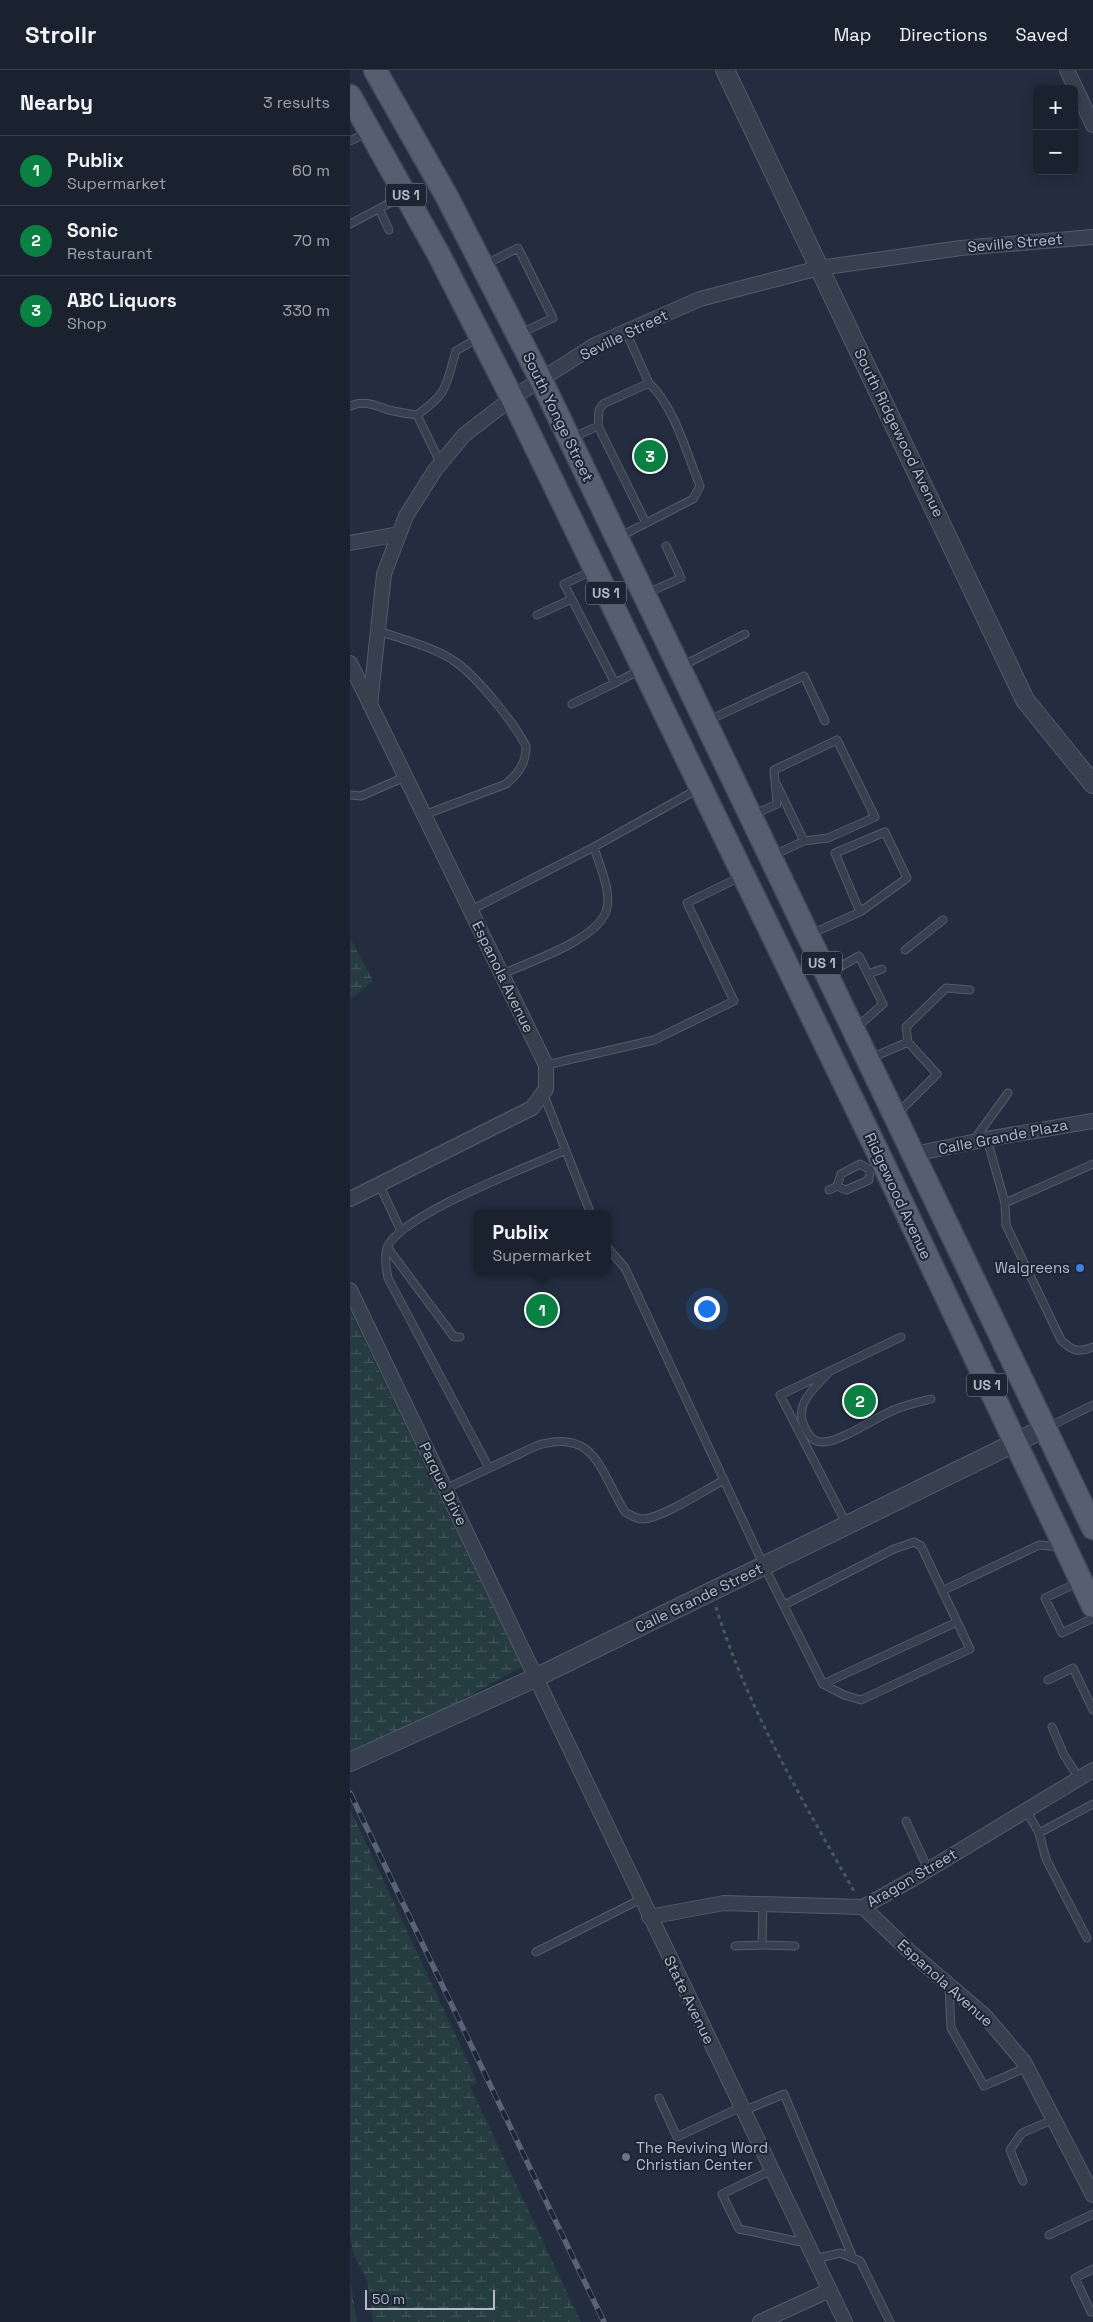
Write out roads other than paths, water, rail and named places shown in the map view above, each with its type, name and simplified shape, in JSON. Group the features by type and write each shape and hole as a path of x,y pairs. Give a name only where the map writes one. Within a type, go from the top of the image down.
{"main road":[{"name":"South Yonge Street","path":"375,70 446,195 541,380 751,816"},
{"name":"US 1","path":"350,96 406,195 512,398 700,788"},
{"name":"Ridgewood Avenue","path":"700,788 877,1167 1015,1443 1093,1606"},
{"name":"US 1","path":"751,816 1093,1528"},
{"path":"742,876 772,885 791,900"}],"street":[{"name":"South Ridgewood Avenue","path":"725,70 1025,700 1093,784"},
{"path":"1067,70 1093,125"},
{"name":"Seville Street","path":"370,705 384,574 406,516 441,464 464,435 512,398 595,345 700,299 819,268 961,248 1093,237"},
{"path":"350,543 399,534"},
{"name":"Espanola Avenue","path":"351,668 546,1065 546,1089 543,1093"},
{"path":"350,1199 532,1108 543,1093"},
{"name":"Calle Grande Plaza","path":"914,1154 1093,1120"},
{"name":"Parque Drive","path":"350,1290 537,1677"},
{"name":"Calle Grande Street","path":"350,1762 537,1677 1045,1428"},
{"name":"State Avenue","path":"537,1677 649,1918 845,2322"},
{"name":"Aragon Street","path":"649,1918 724,1903 863,1906 928,1870 1093,1770"},
{"name":"Espanola Avenue","path":"863,1906 908,1950 985,2016 1027,2067 1093,2195"},
{"path":"760,2322 830,2290"}],"lane":[{"path":"350,141 370,130"},
{"path":"350,224 406,195"},
{"path":"379,209 389,230"},
{"path":"483,266 518,248 553,318 518,335"},
{"path":"617,538 693,499 700,486 667,405 659,392 649,383 626,332"},
{"path":"350,406 359,402 369,402 389,410 417,416 435,402 446,388 456,351 480,337"},
{"path":"646,523 598,426 600,410 604,404 649,383"},
{"path":"417,416 441,464"},
{"path":"570,440 598,426"},
{"path":"644,594 680,578 666,546"},
{"path":"594,570 564,584 615,683"},
{"path":"538,615 572,599"},
{"path":"378,631 433,651 457,663 494,700 526,746 523,765 517,775 506,784 424,814"},
{"path":"679,667 744,634"},
{"path":"572,704 642,669"},
{"path":"706,722 804,676 825,722"},
{"path":"751,816 777,804 774,770 837,740 875,817 828,838 804,841 770,857"},
{"path":"350,794 361,796 406,777"},
{"path":"774,779 804,841"},
{"path":"471,910 594,847 700,788"},
{"path":"808,936 860,912 907,878 885,832 835,853 860,912"},
{"path":"502,974 588,934 600,922 608,908 607,892 594,847"},
{"path":"546,1065 654,1040 734,1001 687,903 742,876"},
{"path":"905,950 943,920"},
{"path":"827,974 859,956 883,1004 854,1030"},
{"path":"868,974 882,969"},
{"path":"896,1116 937,1074 908,1042 906,1027 946,988 970,990"},
{"path":"868,1059 908,1042"},
{"path":"543,1093 589,1210"},
{"path":"973,1142 1008,1094"},
{"path":"987,1139 1005,1203 1006,1225 1061,1340 1074,1351 1083,1351 1093,1347"},
{"path":"489,1468 388,1278 385,1263 387,1247 401,1231 436,1208 566,1150"},
{"path":"830,1190 837,1186 841,1174 860,1164 877,1167 869,1180 846,1190 837,1186"},
{"path":"1005,1203 1093,1164"},
{"path":"379,1184 401,1231"},
{"path":"387,1247 454,1337 460,1337"},
{"path":"611,1252 625,1268 764,1566 823,1684 844,1695 861,1700 970,1649 921,1546 914,1542 894,1549 784,1605"},
{"path":"847,1525 780,1395 901,1337"},
{"path":"829,1372 802,1405 801,1420 810,1436 816,1440 824,1442 836,1439 895,1409 931,1399"},
{"path":"1045,1428 1093,1405"},
{"path":"445,1489 536,1446 551,1441 565,1441 590,1451 625,1512 642,1519 656,1516 724,1480"},
{"path":"942,1591 1039,1545 1064,1547"},
{"path":"1081,1581 1045,1598 1062,1633 1093,1618"},
{"path":"823,1684 957,1622"},
{"path":"1048,1680 1073,1668 1093,1710"},
{"path":"1052,1727 1064,1754 1079,1778"},
{"path":"1039,1833 1093,1804"},
{"path":"1026,1810 1039,1833 1046,1859 1087,1938"},
{"path":"906,1821 928,1870"},
{"path":"536,1952 641,1899"},
{"path":"762,1945 763,1903"},
{"path":"735,1946 795,1946"},
{"path":"949,1986 951,2028 984,2086 1027,2067"},
{"path":"659,2098 677,2137 742,2109 784,2094 853,2258"},
{"path":"1023,2181 1010,2150 1022,2134 1054,2119"},
{"path":"772,2170 722,2194 738,2229 807,2243"},
{"path":"1049,2235 1093,2214"},
{"path":"815,2259 840,2253 860,2261 890,2322"},
{"path":"1091,2312 1074,2278 1093,2270"}],"railway":[{"path":"350,1793 604,2322"}],"place":[{"name":"ABC Liquors","path":"650,456"},
{"name":"Walgreens","path":"1080,1268"},
{"name":"Publix","path":"542,1310"},
{"name":"Sonic","path":"860,1401"},
{"name":"The Reviving Word Christian Center","path":"626,2157"}]}
